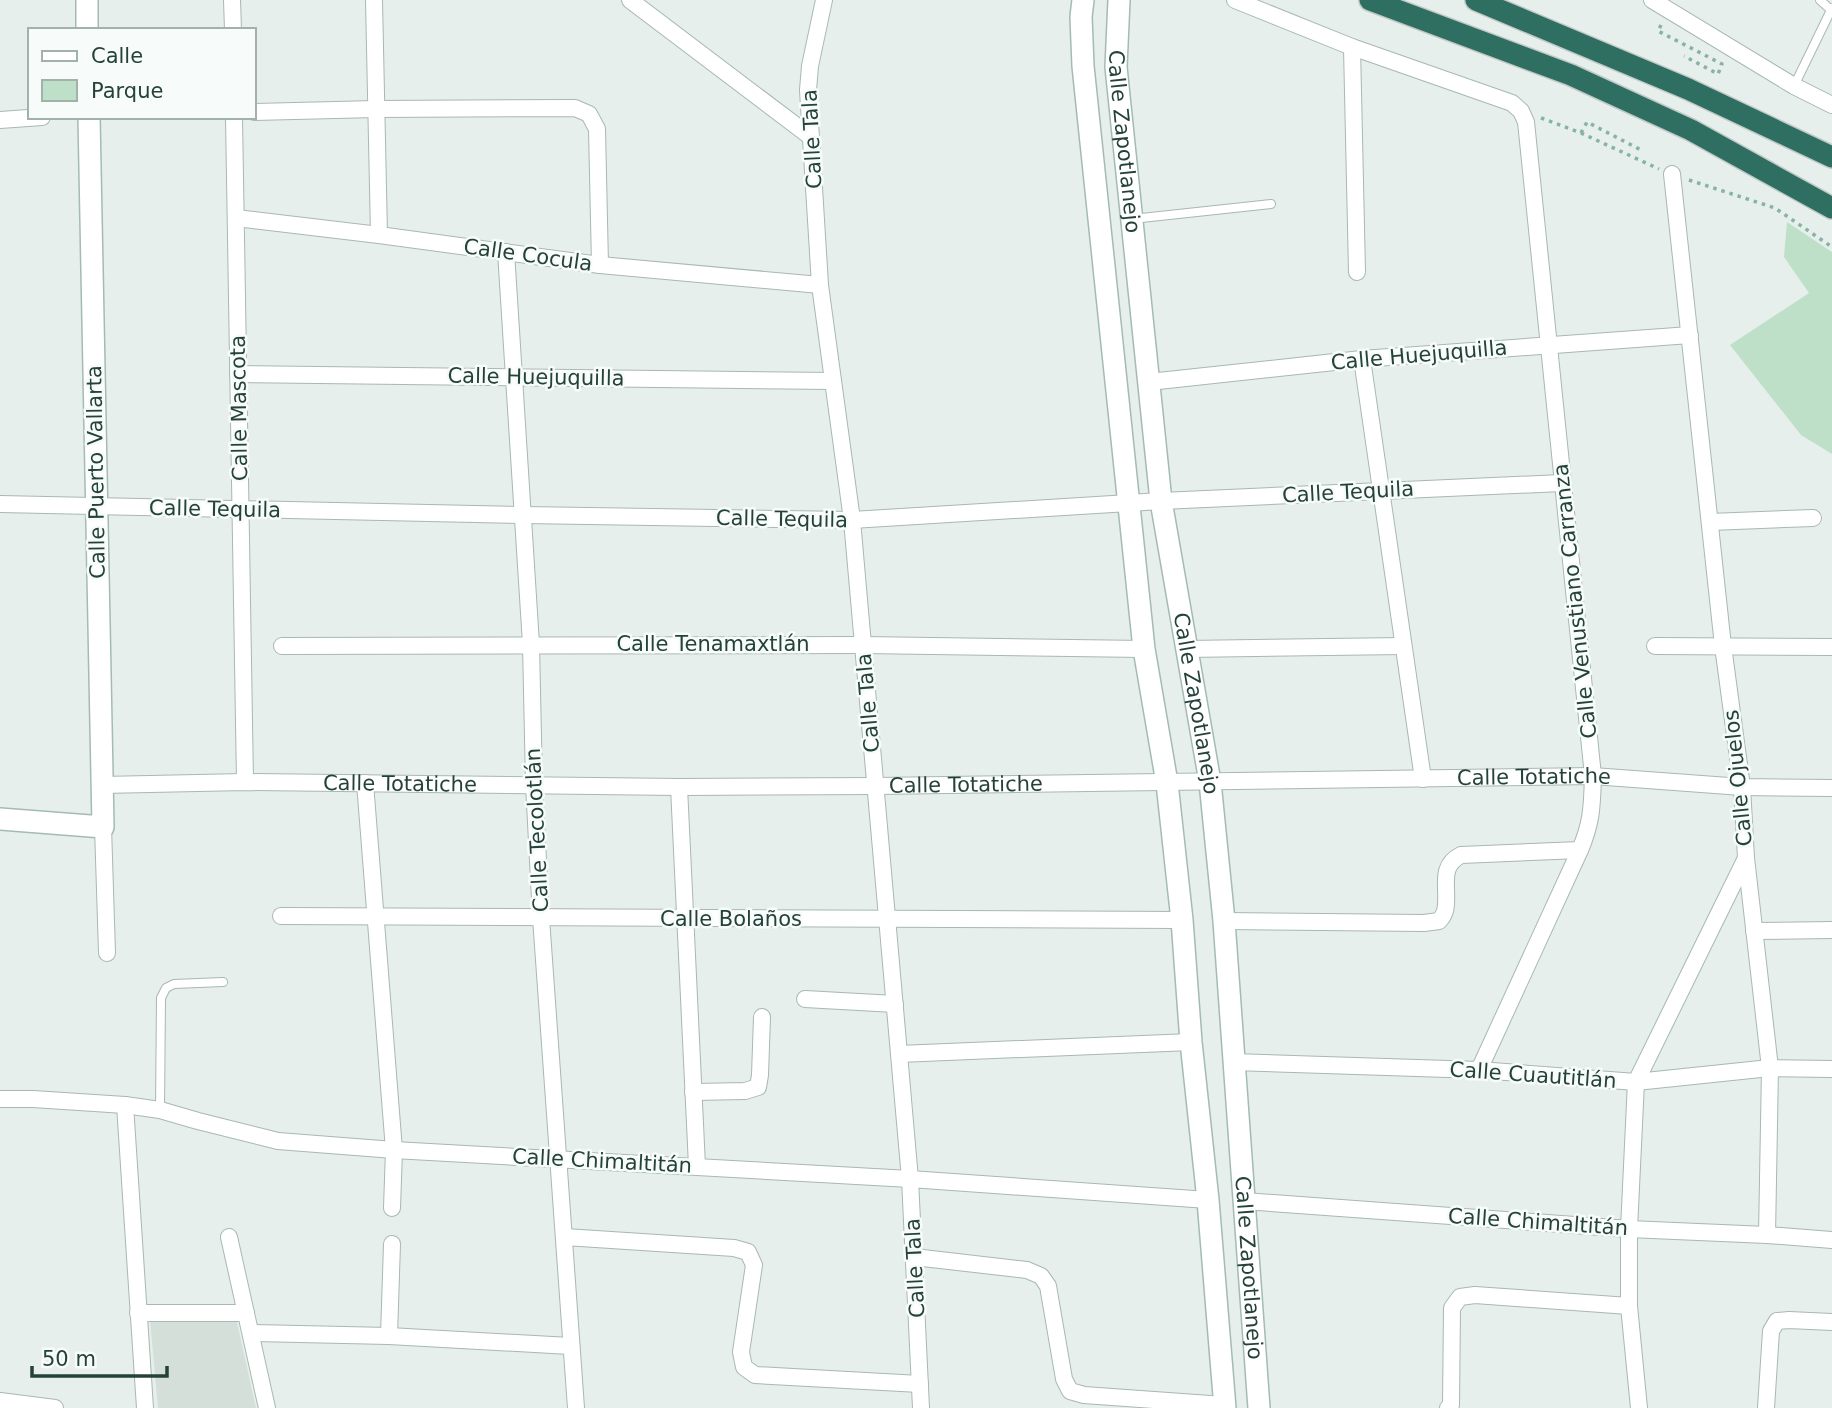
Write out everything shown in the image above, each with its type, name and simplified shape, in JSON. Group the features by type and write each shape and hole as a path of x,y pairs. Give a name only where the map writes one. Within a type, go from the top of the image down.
{"highway":[{"path":"1370,0 1571,75 1691,130 1832,208"},
{"path":"1476,0 1675,83 1832,157"}],"street":[{"path":"87,0 87,28"},
{"path":"232,0 233,28"},
{"path":"374,0 379,234"},
{"path":"630,0 811,137"},
{"name":"Calle Tala","path":"824,0 810,66 808,90 820,285 852,520 888,919 911,1179 921,1408"},
{"name":"Calle Zapotlanejo","path":"1083,0 1083,66 1144,649 1167,783 1182,920 1191,1042 1209,1200 1225,1407"},
{"name":"Calle Zapotlanejo","path":"1119,0 1116,67 1161,501 1210,782 1224,921 1259,1408"},
{"path":"1235,0 1352,47 1512,103 1521,111"},
{"path":"1652,0 1794,86 1832,105"},
{"path":"1352,47 1357,272"},
{"path":"256,112 575,108 589,114 597,129 600,265"},
{"name":"Calle Venustiano Carranza","path":"1479,1070 1588,832 1592,815 1593,776 1526,122 1521,111"},
{"path":"0,120 28,118"},
{"name":"Calle Puerto Vallarta","path":"89,119 103,827"},
{"name":"Calle Mascota","path":"234,119 245,782"},
{"name":"Calle Ojuelos","path":"1639,1408 1629,1306 1629,1229 1636,1082 1746,858 1742,787 1723,646 1672,174"},
{"name":"Calle Cocula","path":"236,218 379,234 600,265 820,285"},
{"name":"Calle Tecolotlán","path":"506,252 531,644 534,784 541,918 576,1408"},
{"name":"Calle Huejuquilla","path":"1149,382 1362,359 1690,335"},
{"path":"1362,359 1423,779"},
{"name":"Calle Huejuquilla","path":"238,374 833,380"},
{"name":"Calle Tequila","path":"0,504 852,520 1161,501 1562,483"},
{"path":"1710,522 1813,518"},
{"name":"Calle Tenamaxtlán","path":"282,646 863,645 1144,649"},
{"path":"1186,649 1403,646"},
{"path":"1655,646 1832,647"},
{"name":"Calle Totatiche","path":"102,785 245,782 679,787 876,786 1593,776 1742,787 1832,788"},
{"path":"365,783 394,1150 392,1208"},
{"path":"679,787 697,1166"},
{"path":"0,819 103,827 107,953"},
{"path":"1224,921 1439,921 1445,912 1447,869 1452,859 1461,855 1580,850"},
{"path":"1746,858 1770,1068 1767,1235"},
{"name":"Calle Bolaños","path":"281,916 1182,920"},
{"path":"1754,931 1832,930"},
{"path":"805,999 895,1004"},
{"path":"693,1092 745,1091 758,1087 762,1017"},
{"path":"899,1054 1191,1042"},
{"name":"Calle Cuautitlán","path":"1233,1062 1479,1070 1636,1082 1770,1068 1832,1069"},
{"name":"Calle Chimaltitán","path":"0,1099 125,1105 160,1110 278,1141 911,1179 1209,1200"},
{"path":"125,1105 145,1408"},
{"name":"Calle Chimaltitán","path":"1244,1201 1629,1229 1832,1240"},
{"path":"229,1237 267,1408"},
{"path":"565,1237 734,1248 748,1252 754,1265 741,1352 744,1367 755,1375 920,1384"},
{"path":"389,1336 392,1244"},
{"path":"914,1257 1027,1270 1041,1276 1048,1286 1064,1379 1070,1391 1084,1395 1225,1407"},
{"path":"1448,1408 1451,1405 1452,1308 1460,1297 1475,1295 1629,1306"},
{"path":"138,1313 246,1313"},
{"path":"1766,1408 1771,1331 1777,1321 1832,1322"},
{"path":"251,1333 389,1336 570,1346"},
{"path":"0,1401 55,1408"},
{"path":"1259,1408 1268,1408"}],"lane":[{"path":"1794,86 1832,9 1820,0"},
{"path":"1132,219 1271,204"},
{"path":"160,1110 161,998 166,988 174,984 223,982"}],"path":[{"path":"1658,31 1722,64 1718,74 1684,56"},
{"path":"1521,111 1581,133 1672,174 1775,208 1832,247"},
{"path":"1581,133 1587,122 1640,150"}],"shaded area":[{"path":"236,1318 256,1408 158,1408 150,1320"}],"green space":[{"path":"1787,222 1832,252 1832,454 1801,435 1730,345 1809,293 1784,257"}]}
